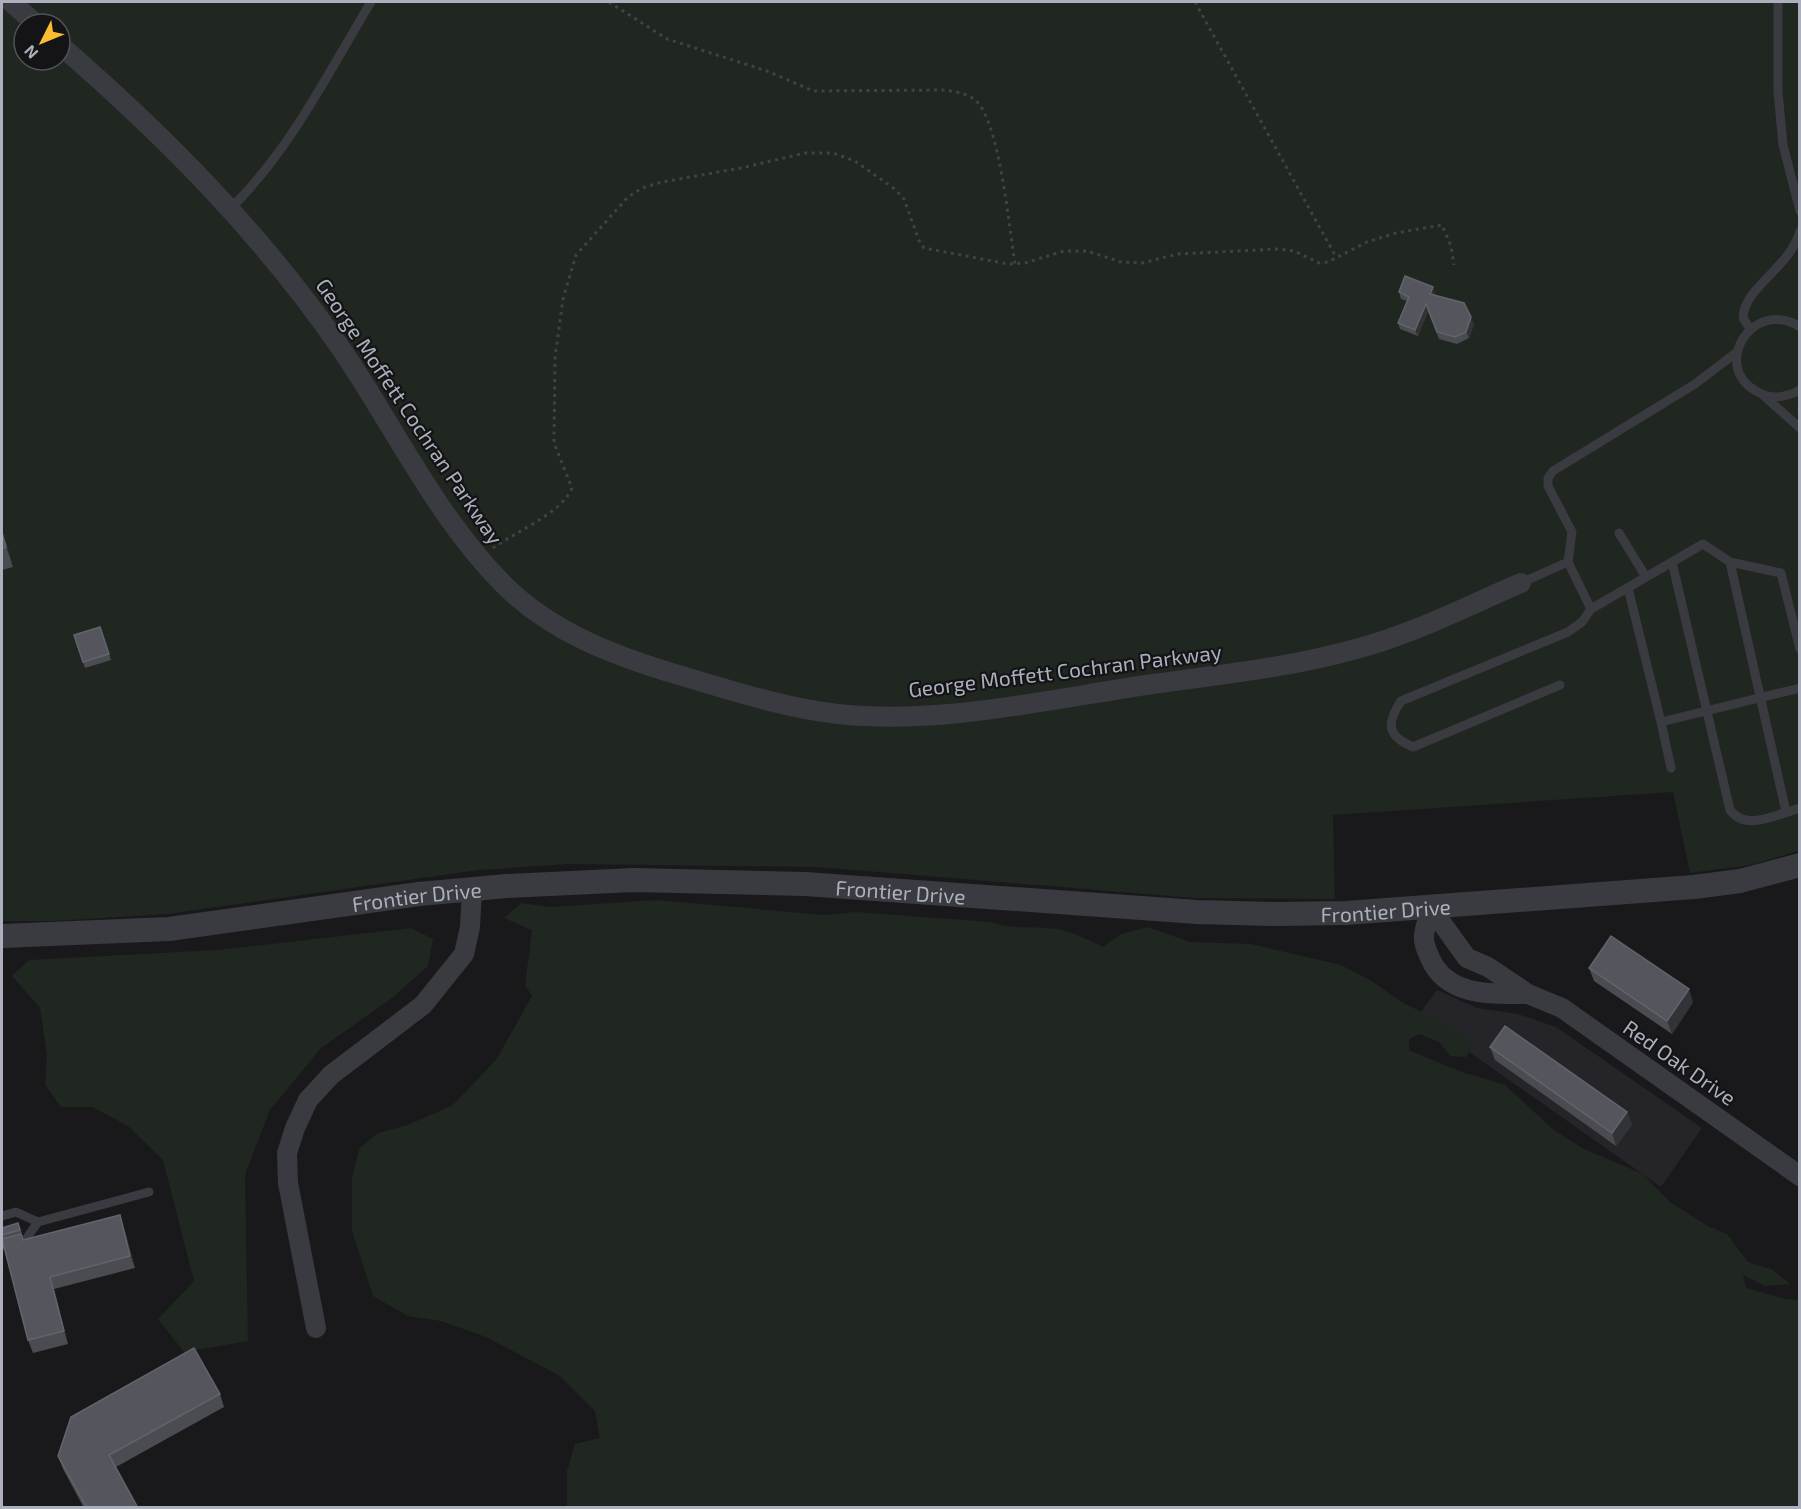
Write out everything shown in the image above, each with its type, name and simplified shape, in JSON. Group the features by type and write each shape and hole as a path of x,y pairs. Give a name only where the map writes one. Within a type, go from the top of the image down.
{"street":[{"path":"11,2 22,12"},
{"name":"George Moffett Cochran Parkway","path":"72,56 170,143 231,208 276,261 315,312 360,378 437,503 479,558 531,609 566,631 606,650 746,695 818,711 866,716 991,708 1301,662 1357,649 1392,637 1521,583"},
{"name":"Frontier Drive","path":"2,936 169,929 472,890 552,883 727,881 805,884 1197,912 1346,914 1694,887 1740,880 1800,865"},
{"path":"316,1328 288,1183 287,1153 295,1128 308,1100 331,1075 423,1005 464,954 470,927 472,890"},
{"name":"Red Oak Drive","path":"1431,908 1424,936 1432,962 1442,975 1467,990 1482,994 1528,994"},
{"name":"Red Oak Drive","path":"1431,908 1451,933 1461,952 1528,994 1562,1008 1800,1176"}],"lane":[{"path":"231,208 260,179 286,143 371,2"},
{"path":"1778,2 1778,92 1782,133 1800,211"},
{"path":"1750,329 1743,318 1747,301 1788,257 1796,244 1800,231"},
{"path":"1800,327 1790,322 1774,319 1759,323 1742,339 1737,352 1737,366 1742,378 1800,428"},
{"path":"1591,609 1568,562 1572,532 1548,486 1550,474 1695,384 1737,352"},
{"path":"1764,396 1783,396 1800,390"},
{"path":"1619,533 1646,577"},
{"path":"1560,685 1413,747 1398,741 1391,730 1392,714 1401,701 1568,632 1582,622 1591,609 1703,544 1730,562 1781,573 1800,649"},
{"path":"1521,583 1568,562"},
{"path":"1672,562 1730,810 1736,819 1747,822 1800,808"},
{"path":"1730,562 1786,812"},
{"path":"1628,588 1671,768"},
{"path":"1660,722 1800,688"},
{"path":"2,1216 16,1212 38,1222 149,1192"},
{"path":"2,1246 26,1239 38,1222"}],"path":[{"path":"609,2 667,39 767,71 813,90 943,90 957,92 975,100 993,134 1015,264"},
{"path":"1195,2 1337,258"},
{"path":"479,558 568,498 572,488 554,443 553,418 555,358 568,276 576,255 591,236 628,197 642,188 805,153 833,153 855,161 896,190 904,199 920,243 924,248 1015,264 1064,251 1087,251 1121,262 1142,263 1178,254 1278,249 1294,251 1319,263 1337,258 1367,242 1396,233 1442,225 1451,246 1454,265"}],"shaded area":[{"path":"2,2 1799,2 1799,851 1750,865 1690,873 1673,792 1333,815 1335,899 1194,898 818,867 568,864 479,870 167,914 54,921 2,921"},
{"path":"657,900 825,915 855,912 1049,928 1069,932 1103,947 1121,934 1148,927 1190,942 1251,944 1341,965 1372,981 1403,1003 1450,1025 1471,1041 1467,1057 1450,1056 1439,1042 1419,1034 1409,1039 1409,1050 1459,1071 1505,1085 1554,1130 1584,1149 1643,1174 1670,1202 1706,1225 1727,1234 1748,1262 1773,1270 1790,1284 1765,1286 1743,1275 1746,1288 1785,1299 1799,1300 1799,1507 567,1507 567,1471 575,1444 600,1438 595,1411 560,1376 486,1337 441,1321 408,1316 373,1296 352,1231 352,1178 359,1149 378,1133 408,1125 453,1105 496,1060 532,996 525,985 532,930 504,918 521,903 551,907"},
{"path":"411,928 433,939 428,966 392,998 321,1048 270,1110 245,1175 248,1341 184,1352 158,1319 194,1281 163,1160 128,1126 92,1107 61,1107 45,1085 47,1055 40,1008 12,976 29,960 218,950"},
{"path":"1437,990 1477,1008 1518,1014 1556,1027 1702,1128 1661,1187 1418,1016"}],"building":[{"path":"1405,276 1433,287 1430,294 1464,303 1471,317 1466,332 1455,337 1437,332 1426,304 1415,330 1398,323 1409,297 1399,292"},
{"path":"2,533 6,547 2,549"},
{"path":"100,627 109,654 83,662 74,635"},
{"path":"1611,936 1689,989 1667,1021 1589,968"},
{"path":"1505,1026 1627,1112 1612,1133 1490,1047"},
{"path":"120,1215 130,1256 50,1277 64,1331 28,1340 2,1239 21,1234 23,1240"},
{"path":"18,1223 20,1230 2,1235 2,1228"},
{"path":"194,1348 220,1394 109,1455 138,1508 87,1508 58,1456 71,1417"}]}
